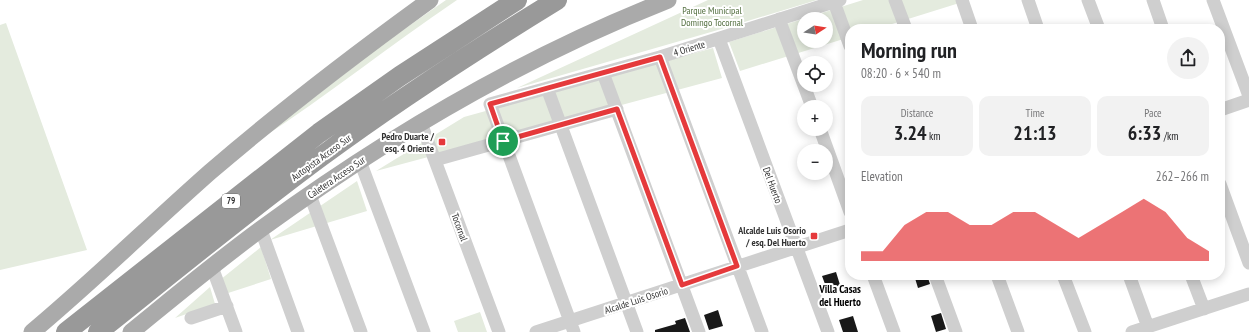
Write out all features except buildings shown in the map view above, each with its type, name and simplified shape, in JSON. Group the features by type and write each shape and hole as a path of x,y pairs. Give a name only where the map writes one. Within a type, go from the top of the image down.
{"highway":[{"name":"Autopista Acceso Sur","path":"66,332 319,133 400,76 517,0"},
{"name":"Autopista Acceso Sur","path":"98,332 321,156 418,88 557,0"},
{"path":"517,24 571,0"}],"main road":[{"path":"32,332 210,173 256,134 360,52 430,0"},
{"name":"Caletera Acceso Sur","path":"131,332 212,266 261,230 360,161 421,123 483,87 567,43 668,0"}],"street":[{"path":"895,0 904,24"},
{"path":"962,0 970,24"},
{"path":"1028,0 1036,24"},
{"path":"1088,0 1097,24"},
{"path":"1152,0 1161,24"},
{"path":"1213,0 1222,24"},
{"path":"837,1 845,29"},
{"name":"4 Oriente","path":"503,141 490,104 660,57 837,1"},
{"path":"779,19 809,100"},
{"path":"1225,32 1249,96"},
{"name":"Del Huerto","path":"719,39 828,332"},
{"path":"660,57 762,332"},
{"path":"604,73 699,332"},
{"path":"547,88 637,332"},
{"path":"1225,108 1249,100"},
{"path":"435,160 617,109"},
{"name":"Tocornal","path":"421,123 499,332"},
{"path":"823,136 845,198"},
{"path":"503,141 572,326"},
{"path":"360,161 424,332"},
{"path":"310,195 361,332"},
{"path":"1225,198 1249,263"},
{"path":"261,230 298,332"},
{"name":"Alcalde Luis Osorio","path":"536,332 572,326 626,303 845,232"},
{"path":"212,266 236,332"},
{"path":"875,280 894,332"},
{"path":"937,280 956,332"},
{"path":"998,280 1018,332"},
{"path":"1065,280 1085,332"},
{"path":"1131,280 1148,327"},
{"path":"1193,280 1204,309"},
{"path":"1132,332 1249,294"},
{"path":"192,318 227,306"}],"green space":[{"path":"446,0 457,0 259,140 383,44"},
{"name":"Parque Municipal Domingo Tocornal","path":"708,0 817,0 517,88"},
{"path":"863,0 969,0 892,24 845,24 845,39 833,42 833,12 825,12"},
{"path":"797,21 797,48 814,48 740,71 729,42"},
{"path":"6,23 87,250 0,270 0,25"},
{"path":"713,48 722,78 376,171 464,117"},
{"path":"357,181 367,211 270,240"},
{"path":"261,247 271,279 225,294 220,280"},
{"path":"210,287 215,304 175,318"},
{"path":"480,312 487,332 458,332 454,321"}],"place":[{"name":"Pedro Duarte / esq. 4 Oriente","path":"442,142"},
{"name":"Alcalde Luis Osorio / esq. Del Huerto","path":"814,236"}],"district":[{"name":"Villa Casas del Huerto","path":"840,295"}],"route":[{"path":"660,57 737,266 682,285 617,109 503,141 490,104 660,57"}]}
